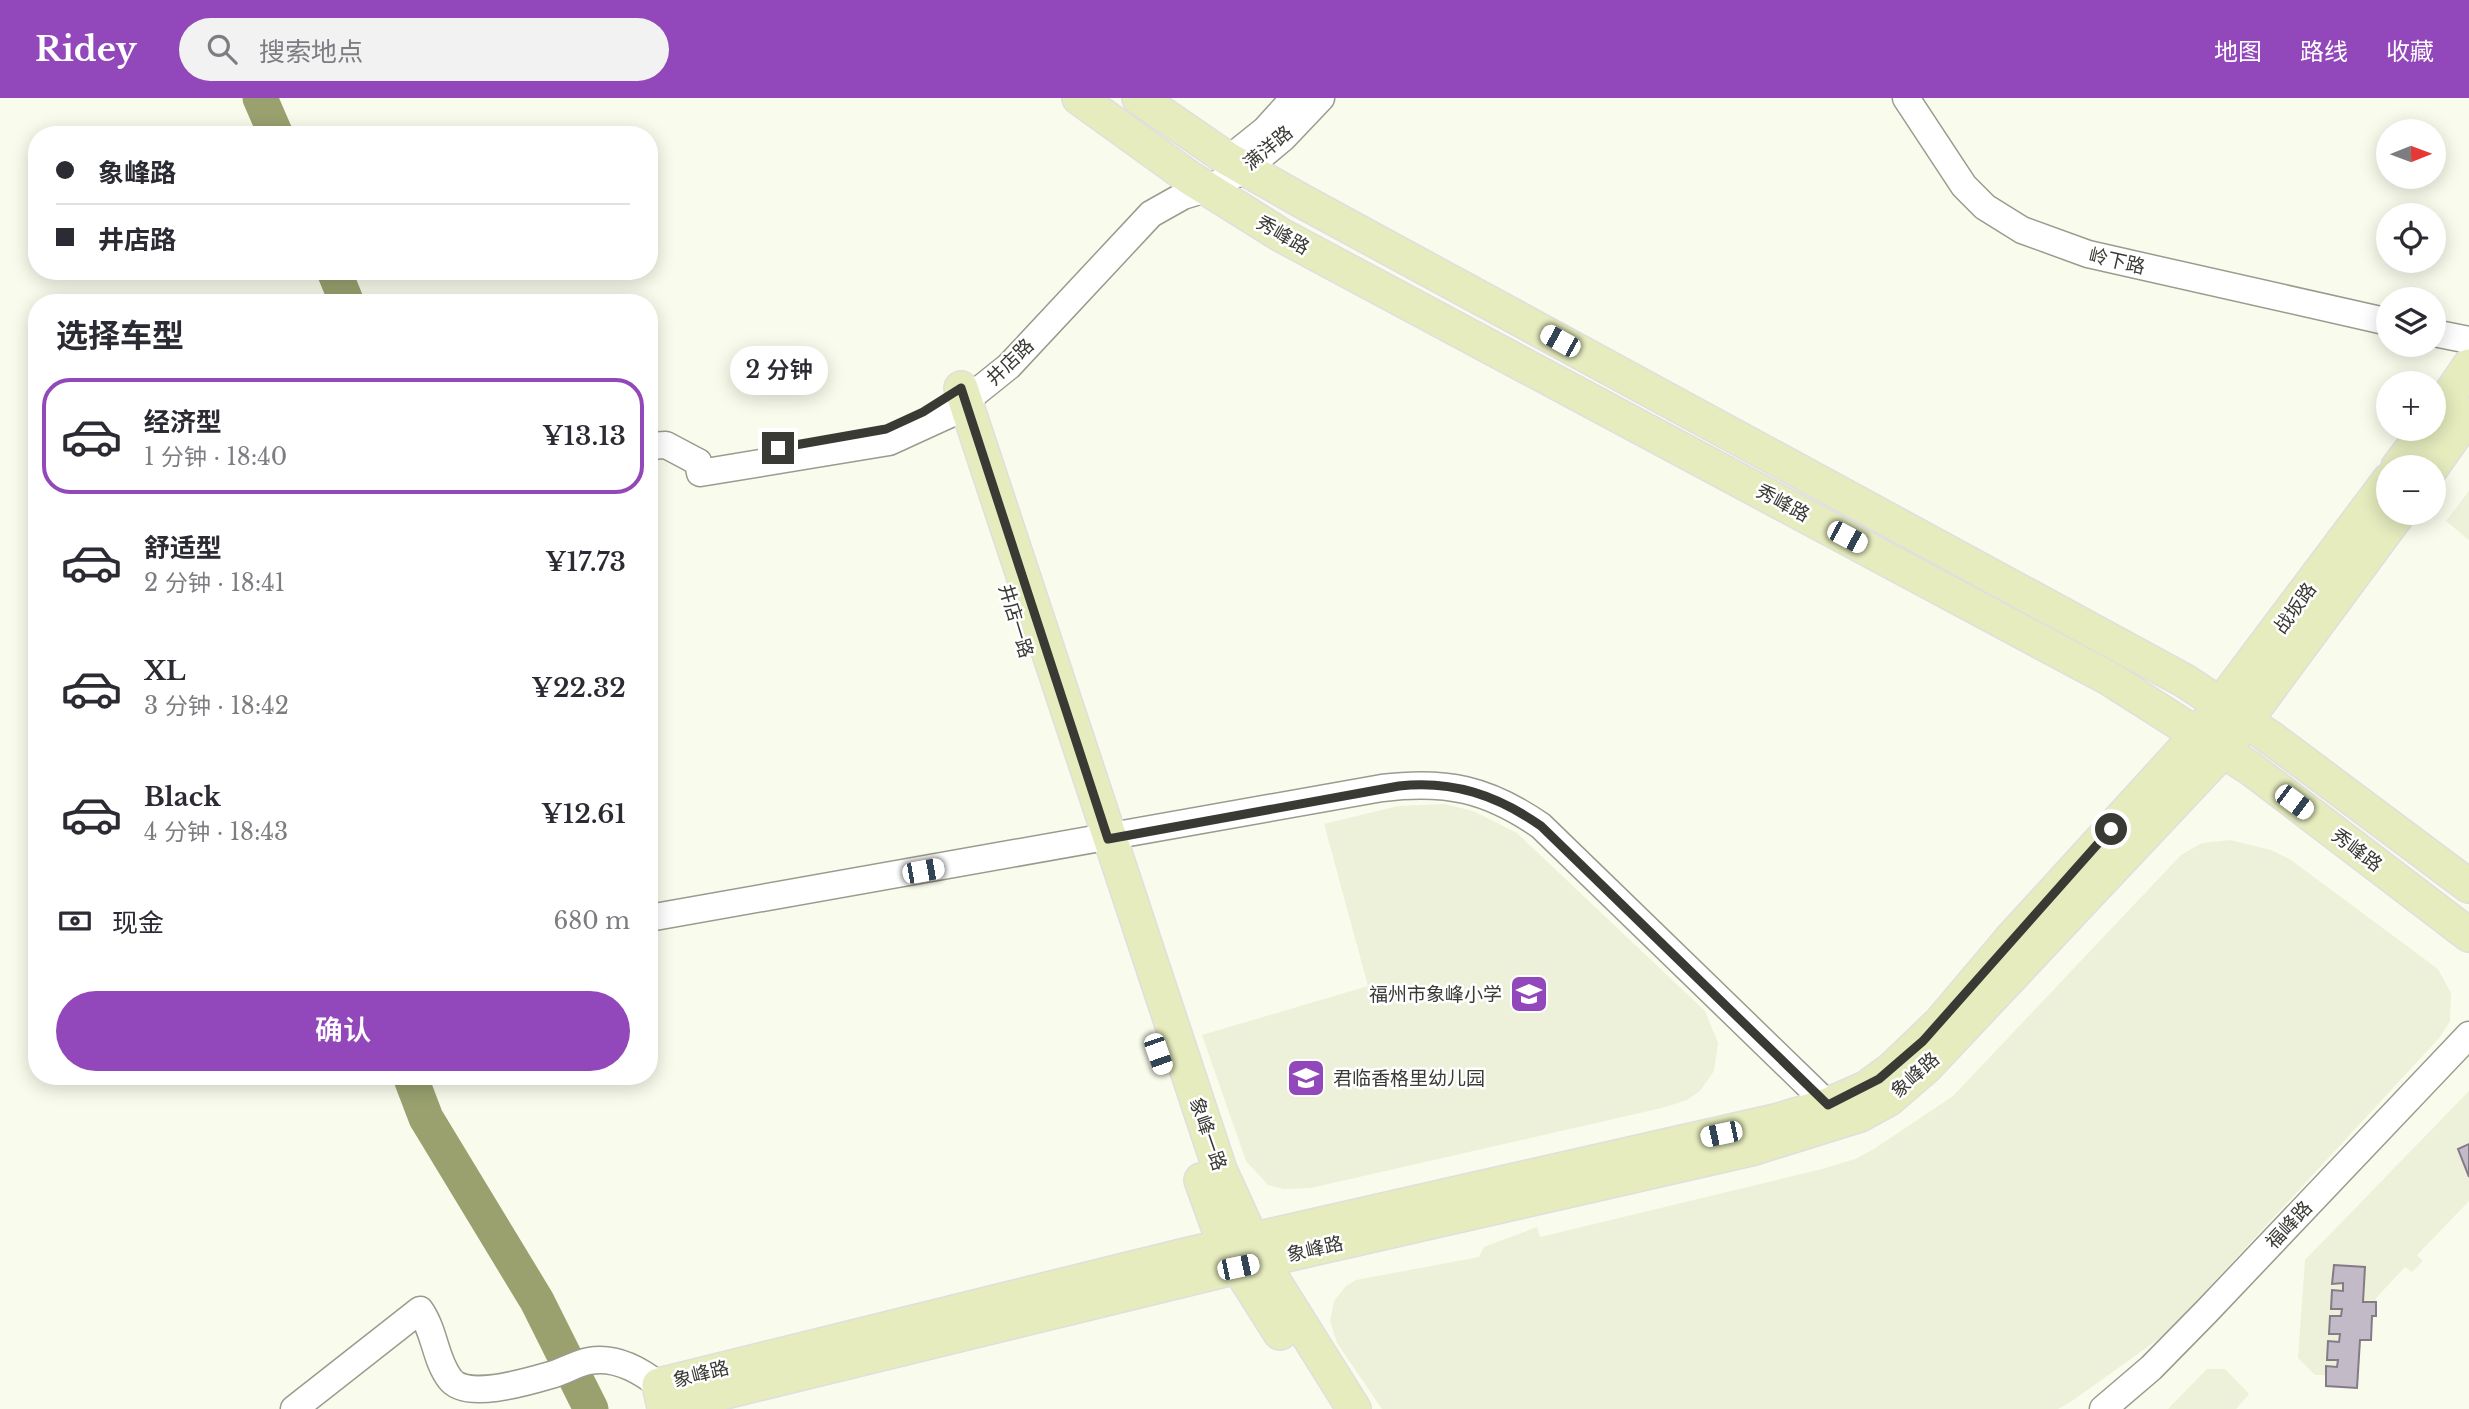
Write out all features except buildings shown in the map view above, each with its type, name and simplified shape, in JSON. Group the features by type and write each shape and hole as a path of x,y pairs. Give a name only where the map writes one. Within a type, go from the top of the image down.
{"main road":[{"name":"秀峰路","path":"1079,98 1199,183 1281,235 2110,679 2212,742 2469,935"},
{"path":"1139,98 1237,164 2160,668 2235,713 2469,886"},
{"path":"2446,400 2469,366"},
{"name":"井店一路","path":"955,401 1097,840"},
{"path":"2441,455 2469,415"},
{"path":"2407,455 2418,441"},
{"name":"战坂路","path":"2235,713 2376,500"},
{"name":"战坂路","path":"2212,742 2389,525"},
{"name":"象峰路","path":"659,1385 1244,1254 1748,1128 1837,1113 1923,1041 2010,940 2212,742"},
{"name":"象峰一路","path":"1097,840 1244,1254 1328,1409"},
{"name":"象峰一路","path":"1244,1254 1354,1409"}],"street":[{"name":"满洋路","path":"1237,164 1294,98"},
{"name":"满洋路","path":"1237,164 1283,138 1321,98"},
{"name":"岭下路","path":"1906,98 1964,186 1984,207 2022,230 2088,254 2376,319"},
{"name":"井店路","path":"658,445 666,445 698,462 886,429 955,401 1139,205 1199,183 1237,164"},
{"path":"2446,335 2469,340"},
{"path":"658,916 1399,786 1446,784 1487,796 1529,817 1548,832 1837,1113"},
{"name":"福峰路","path":"2103,1409 2198,1321 2469,1035"},
{"path":"294,1409 420,1310 432,1331 450,1379 464,1389 483,1390 554,1374 589,1361 622,1364 659,1385"}],"shaded area":[{"path":"2469,491 2469,540 2446,521"},
{"name":"福州市象峰小学","path":"1445,804 1473,811 1517,833 1705,1011 1718,1043 1714,1071 1700,1091 1687,1100 1666,1107 1311,1188 1283,1189 1268,1185 1246,1161 1202,1035 1368,986 1324,824 1398,806"},
{"path":"2230,840 2271,850 2291,860 2438,969 2451,993 2450,1021 2440,1037 2167,1333 2058,1409 1382,1409 1337,1343 1330,1321 1334,1301 1346,1286 1356,1280 1479,1257 1484,1247 1537,1227 1540,1237 1822,1169 1855,1159 1874,1149 1953,1096 2181,855 2202,843"},
{"path":"2469,1091 2469,1201 2417,1255 2423,1261 2412,1272 2405,1267 2376,1298 2371,1340 2360,1341 2357,1388 2326,1386 2326,1375 2315,1375 2298,1358 2305,1260"},
{"path":"2207,1369 2225,1369 2249,1394 2236,1409 2168,1409"}],"waterway":[{"path":"260,98 272,126"},
{"path":"338,280 343,294"},
{"path":"413,1085 426,1118 537,1301 591,1409"}],"place":[{"name":"福州市象峰小学","path":"1529,994"},
{"name":"君临香格里幼儿园","path":"1306,1078"}],"route":[{"path":"778,448 886,429 908,421 961,388 1108,839 1399,786 1446,784 1487,796 1541,826 1828,1105 1866,1088 1923,1041 2111,829"}]}
